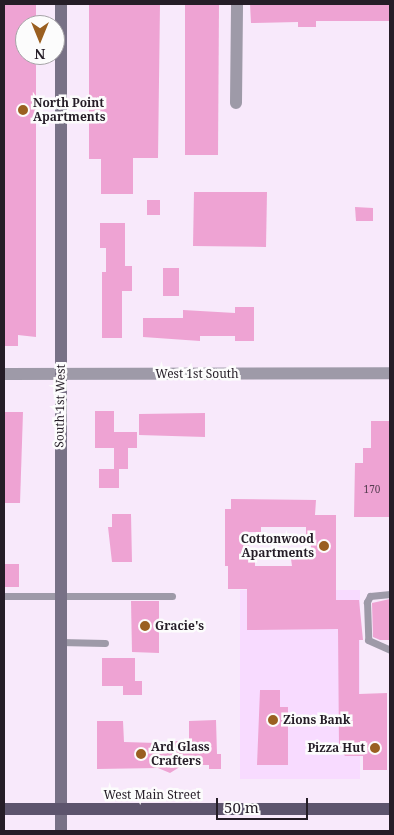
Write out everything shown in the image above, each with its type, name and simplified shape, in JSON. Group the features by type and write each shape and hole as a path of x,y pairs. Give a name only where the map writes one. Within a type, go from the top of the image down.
{"main road":[{"name":"West Main Street","path":"4,809 390,809"}],"street":[{"name":"South 1st West","path":"61,4 59,596 61,831"},
{"path":"236,103 237,4"},
{"name":"West 1st South","path":"4,374 390,373"}],"lane":[{"path":"390,594 370,596 367,602 368,640 390,650"},
{"path":"4,596 172,596"},
{"path":"60,642 105,643"}],"shaded area":[{"path":"240,590 360,590 360,779 240,779"}],"building":[{"path":"4,4 36,4 36,15 15,15 15,65 36,65 36,337 18,335 18,346 4,346"},
{"path":"89,4 160,4 158,158 133,158 133,194 101,194 101,159 89,159"},
{"path":"185,4 219,4 218,155 185,155"},
{"path":"250,4 390,4 390,21 316,21 316,27 298,27 298,22 251,23"},
{"path":"194,192 267,192 266,247 193,246"},
{"path":"147,200 160,200 160,215 147,215"},
{"path":"355,207 373,208 373,221 356,221"},
{"path":"100,223 125,223 125,266 132,266 132,291 122,291 122,338 102,338 102,272 106,272 106,248 100,248"},
{"path":"163,268 179,268 179,296 163,296"},
{"path":"235,307 254,307 254,341 235,341 235,336 200,336 200,341 143,337 143,318 183,318 183,310 235,313"},
{"path":"95,411 114,411 114,432 137,432 137,448 128,448 128,469 114,469 114,448 95,448"},
{"path":"4,412 23,412 20,503 4,503"},
{"path":"205,413 205,437 139,435 139,414"},
{"path":"371,421 390,421 390,517 354,517 355,463 363,463 363,448 371,448"},
{"path":"99,469 119,469 119,488 99,488"},
{"path":"231,499 316,500 315,515 336,515 336,600 359,600 363,640 359,640 359,694 387,693 387,770 363,770 363,756 345,756 339,748 338,629 247,630 247,589 228,589 228,566 225,566 225,509 231,509","holes":["261,527 306,527 306,538 311,538 311,559 291,559 292,566 255,566 255,553 249,553 249,532 261,532"]},
{"path":"112,514 131,514 132,562 112,562 108,527 112,527"},
{"path":"4,564 19,564 19,587 4,587"},
{"path":"390,599 390,640 380,640 373,637 372,603"},
{"name":"Gracie's","path":"131,601 159,601 159,653 132,652"},
{"path":"102,658 135,658 135,681 142,681 142,695 123,695 123,686 102,686"},
{"name":"Zions Bank","path":"260,690 280,690 280,707 288,707 288,765 257,765"},
{"path":"216,720 217,754 221,754 221,769 209,769 209,765 183,765 170,773 158,768 97,769 97,721 123,721 124,742 157,743 189,740 189,721"}],"place":[{"name":"North Point Apartments","path":"23,110"},
{"name":"Cottonwood Apartments","path":"324,546"},
{"name":"Gracie's","path":"145,626"},
{"name":"Zions Bank","path":"273,720"},
{"name":"Pizza Hut","path":"375,748"},
{"name":"Ard Glass Crafters","path":"141,754"}]}
